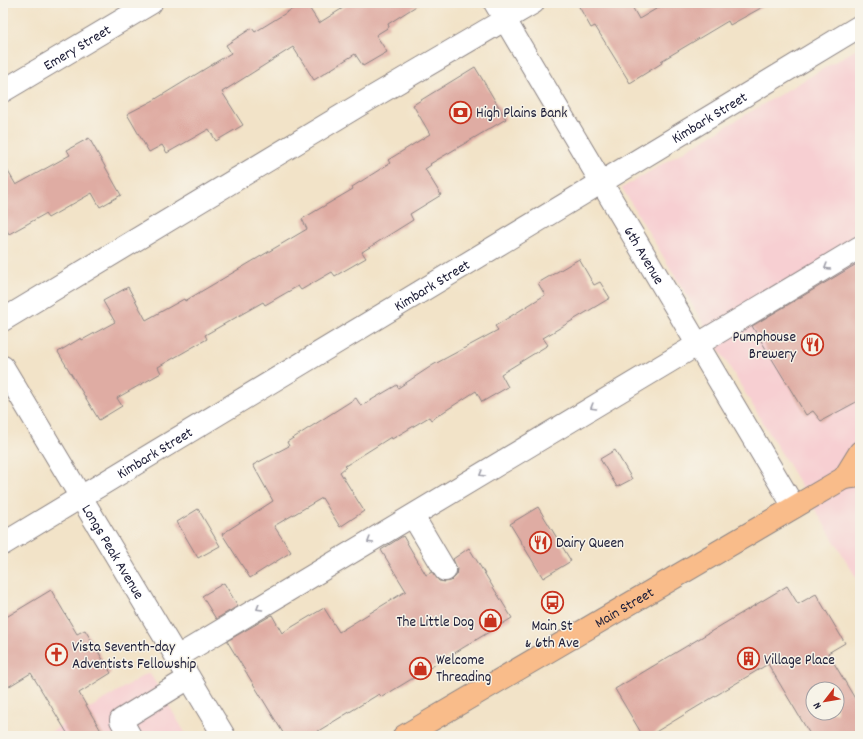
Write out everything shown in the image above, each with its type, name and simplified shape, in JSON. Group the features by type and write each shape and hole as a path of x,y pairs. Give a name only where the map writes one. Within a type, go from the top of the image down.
{"highway":[{"name":"Main Street","path":"410,734 794,507 852,477 860,452"}],"street":[{"name":"Emery Street","path":"3,91 151,3"},
{"path":"3,320 361,104 500,11 533,3"},
{"name":"6th Avenue","path":"500,11 794,507"},
{"name":"Kimbark Street","path":"3,544 860,26"},
{"path":"177,657 860,247"},
{"name":"Longs Peak Avenue","path":"3,366 224,736"},
{"path":"413,516 445,570"},
{"path":"130,736 121,720 189,678"}],"shaded area":[{"path":"860,47 860,584 622,188"},
{"path":"149,672 187,736 44,736"}],"building":[{"path":"302,3 306,3 319,23 351,3 421,3 388,24 389,27 376,35 387,52 363,66 355,54 314,80 293,47 222,92 243,125 216,141 209,129 167,153 162,145 149,152 127,114 154,100 231,53 226,45 252,28 255,32"},
{"path":"577,3 630,3 639,19 666,3 770,3 730,25 728,21 661,61 662,63 630,83 595,26 591,28"},
{"path":"475,67 506,119 430,164 431,165 425,169 441,195 410,214 413,220 362,252 366,258 335,276 332,272 301,290 298,286 265,305 263,302 205,335 207,339 158,367 161,373 117,398 122,406 99,420 58,352 81,338 82,340 115,322 103,301 128,287 146,320 184,299 185,301 307,229 302,219 353,189 352,187 390,163 388,160 430,134 413,105"},
{"path":"89,138 121,195 100,207 92,193 48,218 45,214 9,234 3,223 3,163 16,185 70,155 67,150"},
{"path":"579,259 594,285 600,282 610,298 543,338 548,345 501,374 508,387 482,402 476,391 431,420 429,417 392,439 391,437 345,466 346,467 340,472 364,511 340,527 322,498 274,526 291,552 250,578 222,534 273,501 253,465 289,446 287,442 356,398 361,406 397,385 398,388 433,365 498,330 495,326 545,295 538,283"},
{"name":"Pumphouse Brewery","path":"860,262 860,400 821,421 813,411 806,415 752,326"},
{"path":"615,450 632,479 617,487 600,459"},
{"name":"Dairy Queen","path":"538,507 571,561 543,578 510,524"},
{"path":"198,509 220,546 198,558 177,522"},
{"path":"403,536 426,575 432,572 439,581 451,581 456,576 457,569 453,559 469,548 512,618 382,697 379,694 310,736 285,736 227,641 272,615 282,633 324,608 339,632 406,591 381,550"},
{"path":"224,583 238,606 216,619 202,596"},
{"name":"Village Place","path":"787,586 798,604 816,594 845,643 828,653 845,681 805,681 805,721 845,721 845,682 860,707 860,736 811,736 768,664 649,736 643,736 615,689"},
{"name":"Vista Seventh-day Adventists Fellowship","path":"51,590 77,634 85,630 111,673 79,693 104,736 69,736 31,673 3,690 3,619"}],"place":[{"name":"High Plains Bank","path":"460,112"},
{"name":"Pumphouse Brewery","path":"812,345"},
{"name":"Dairy Queen","path":"540,542"},
{"name":"Main St & 6th Ave","path":"552,602"},
{"name":"The Little Dog","path":"490,621"},
{"name":"Vista Seventh-day Adventists Fellowship","path":"57,655"},
{"name":"Village Place","path":"749,659"},
{"name":"Welcome Threading","path":"420,668"}]}
